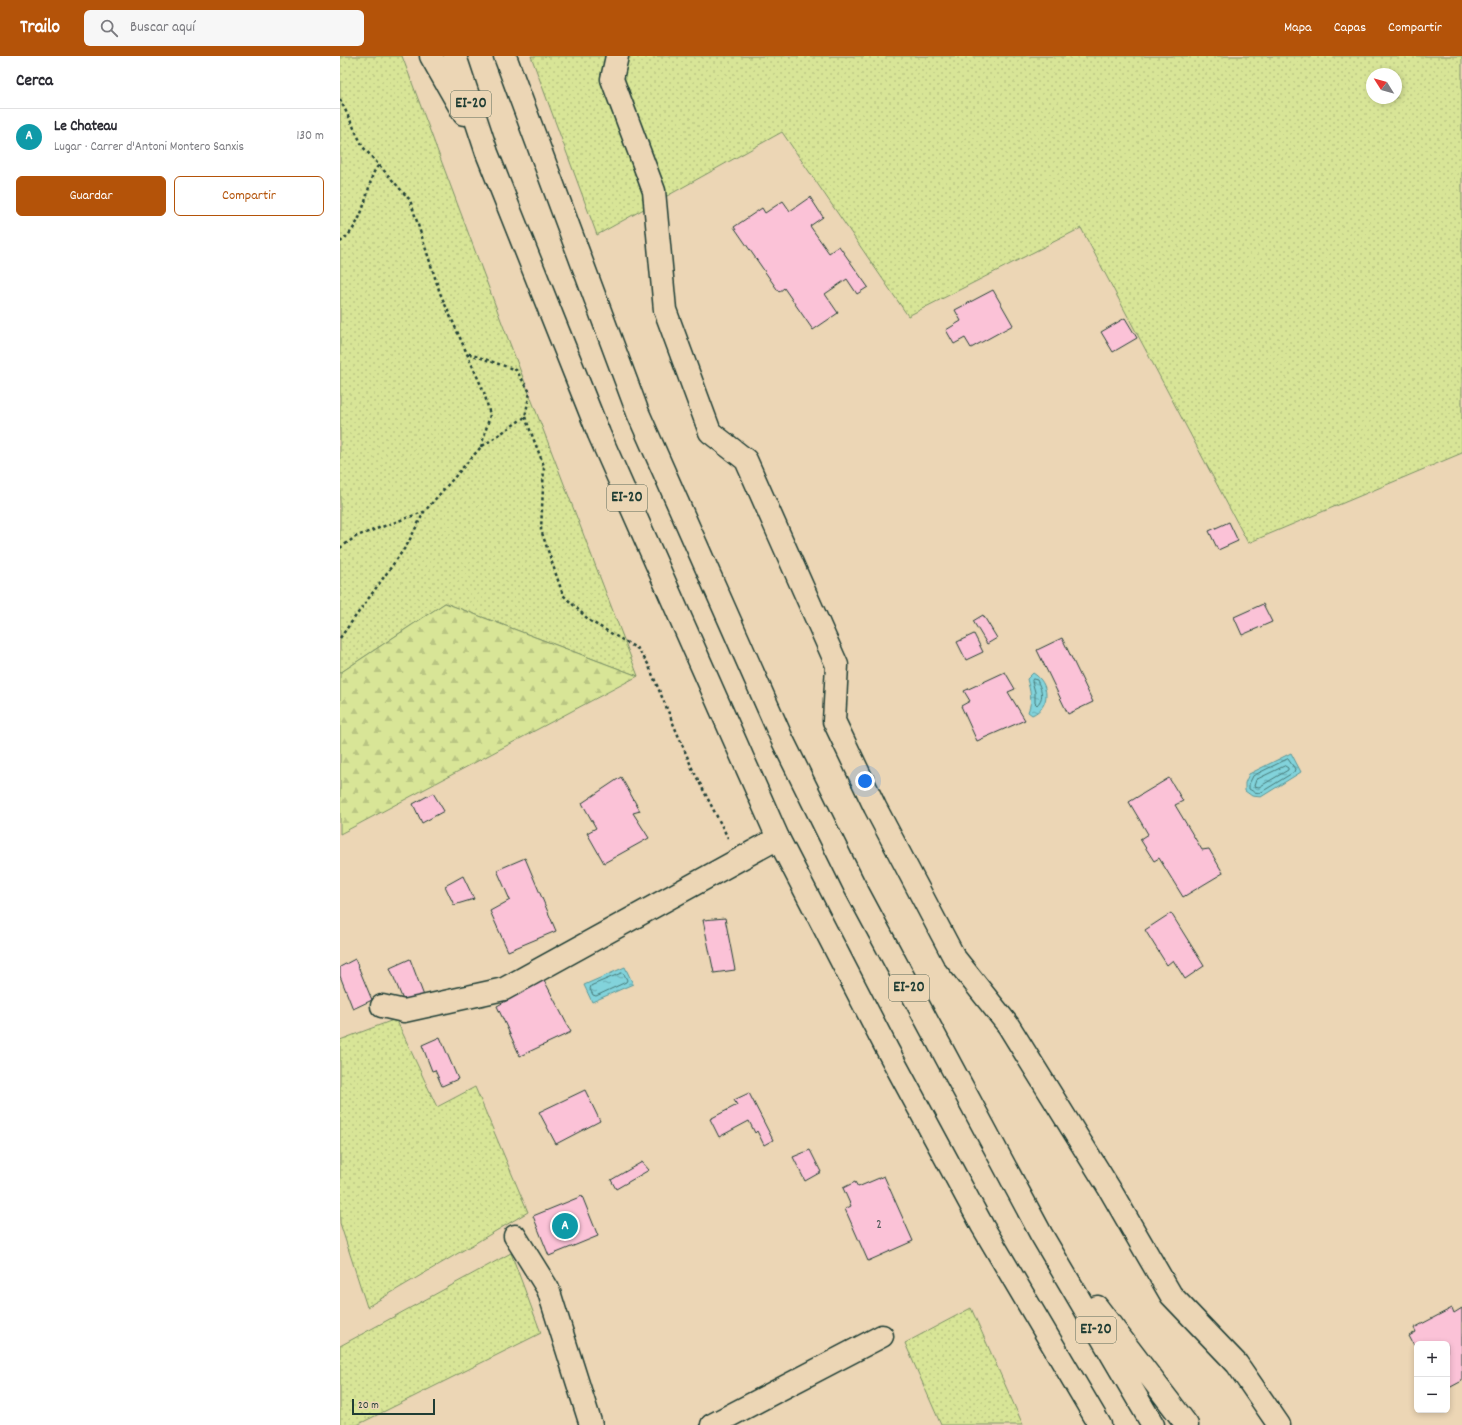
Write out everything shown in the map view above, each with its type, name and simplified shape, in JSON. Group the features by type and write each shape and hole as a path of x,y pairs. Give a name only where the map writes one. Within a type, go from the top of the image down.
{"main road":[{"path":"431,56 487,153"},
{"name":"EI-20","path":"455,56 487,153 599,434 778,838 888,1051 983,1227 1100,1425"},
{"name":"EI-20","path":"505,56 638,413 782,739 854,885 1041,1234 1153,1425"},
{"path":"617,56 612,79 654,191 665,310 710,432 746,460 837,665 834,721 875,807 954,957 1008,1025 1109,1188 1171,1295 1236,1364 1279,1425"},
{"path":"382,1006 404,1011 504,989 778,838"},
{"path":"1041,1234 1187,1425"},
{"path":"515,1236 548,1289 591,1425"},
{"path":"712,1425 882,1336"},
{"path":"1084,1400 1095,1425"}],"path":[{"path":"340,99 363,147 410,200 440,293 484,392 490,415 481,446"},
{"path":"340,242 357,224 367,197 373,171 379,165"},
{"path":"467,353 516,370 530,392 525,417 544,466 541,530 563,595 590,622 638,649 648,664 692,768 740,860"},
{"path":"340,638 407,545 424,512 481,446 525,417"},
{"path":"340,548 357,536 424,512"}],"green space":[{"path":"340,56 402,56 502,323 638,676 445,603 340,673"},
{"path":"531,56 1462,56 1462,453 1248,543 1081,228 908,316 782,132 597,235"},
{"path":"445,603 638,676 340,834 340,673"},
{"path":"396,1019 437,1107 475,1087 528,1212 367,1307 340,1223 340,1040"},
{"path":"511,1253 541,1333 357,1425 340,1425 340,1346"},
{"path":"971,1308 1023,1425 941,1425 905,1343"}],"water":[{"path":"1033,673 1039,677 1043,683 1046,695 1043,706 1032,715 1028,712 1031,699 1027,679"},
{"path":"1291,753 1301,772 1261,797 1252,796 1245,791 1245,783 1249,774"},
{"path":"625,967 633,984 592,1002 584,985"}],"building":[{"path":"810,197 823,217 810,226 829,253 839,246 868,287 857,294 847,279 825,294 838,313 813,330 784,288 779,292 734,227 762,208 765,213 783,201 790,211"},
{"path":"993,290 1013,325 971,348 965,338 954,344 946,330 961,321 955,310"},
{"path":"1125,318 1137,338 1113,352 1101,332"},
{"path":"1229,522 1238,541 1218,550 1209,531"},
{"path":"1263,604 1272,622 1242,635 1234,617"},
{"path":"983,615 997,638 987,644 973,621"},
{"path":"974,634 983,652 966,660 957,642"},
{"path":"1062,638 1093,702 1068,714 1037,650"},
{"path":"1005,672 1015,689 1008,692 1025,720 977,741 961,706 970,701 964,691"},
{"path":"621,777 640,811 633,813 649,838 604,863 587,833 596,828 582,803"},
{"path":"1169,778 1183,801 1175,805 1202,850 1209,849 1223,873 1183,897 1159,858 1154,861 1140,839 1148,834 1129,802"},
{"path":"433,793 444,811 422,823 413,804"},
{"path":"525,858 556,931 508,951 490,911 510,900 497,870"},
{"path":"463,876 474,899 454,905 445,886"},
{"path":"1171,913 1204,966 1185,979 1173,960 1167,965 1145,930"},
{"path":"725,918 735,970 714,973 703,920"},
{"path":"355,959 372,1000 353,1009 340,976 340,967"},
{"path":"410,959 424,996 403,1000 390,968"},
{"path":"544,980 571,1032 520,1056 497,1006"},
{"path":"440,1037 458,1079 442,1086 435,1070 432,1071 422,1045"},
{"path":"585,1090 600,1121 556,1144 539,1112"},
{"path":"749,1093 773,1140 764,1145 757,1131 755,1133 749,1121 719,1137 710,1119 737,1105 734,1100"},
{"path":"810,1150 821,1172 805,1181 793,1157"},
{"path":"642,1162 649,1170 616,1189 611,1180"},
{"path":"884,1176 913,1241 868,1261 845,1209 851,1206 843,1188 855,1182 858,1187"},
{"path":"582,1196 598,1236 549,1256 533,1216"},
{"path":"1452,1308 1454,1313 1462,1308 1462,1381 1450,1387 1450,1341 1414,1341 1414,1345 1409,1336 1416,1332 1414,1328"}],"place":[{"name":"Le Chateau","path":"565,1226"}]}
